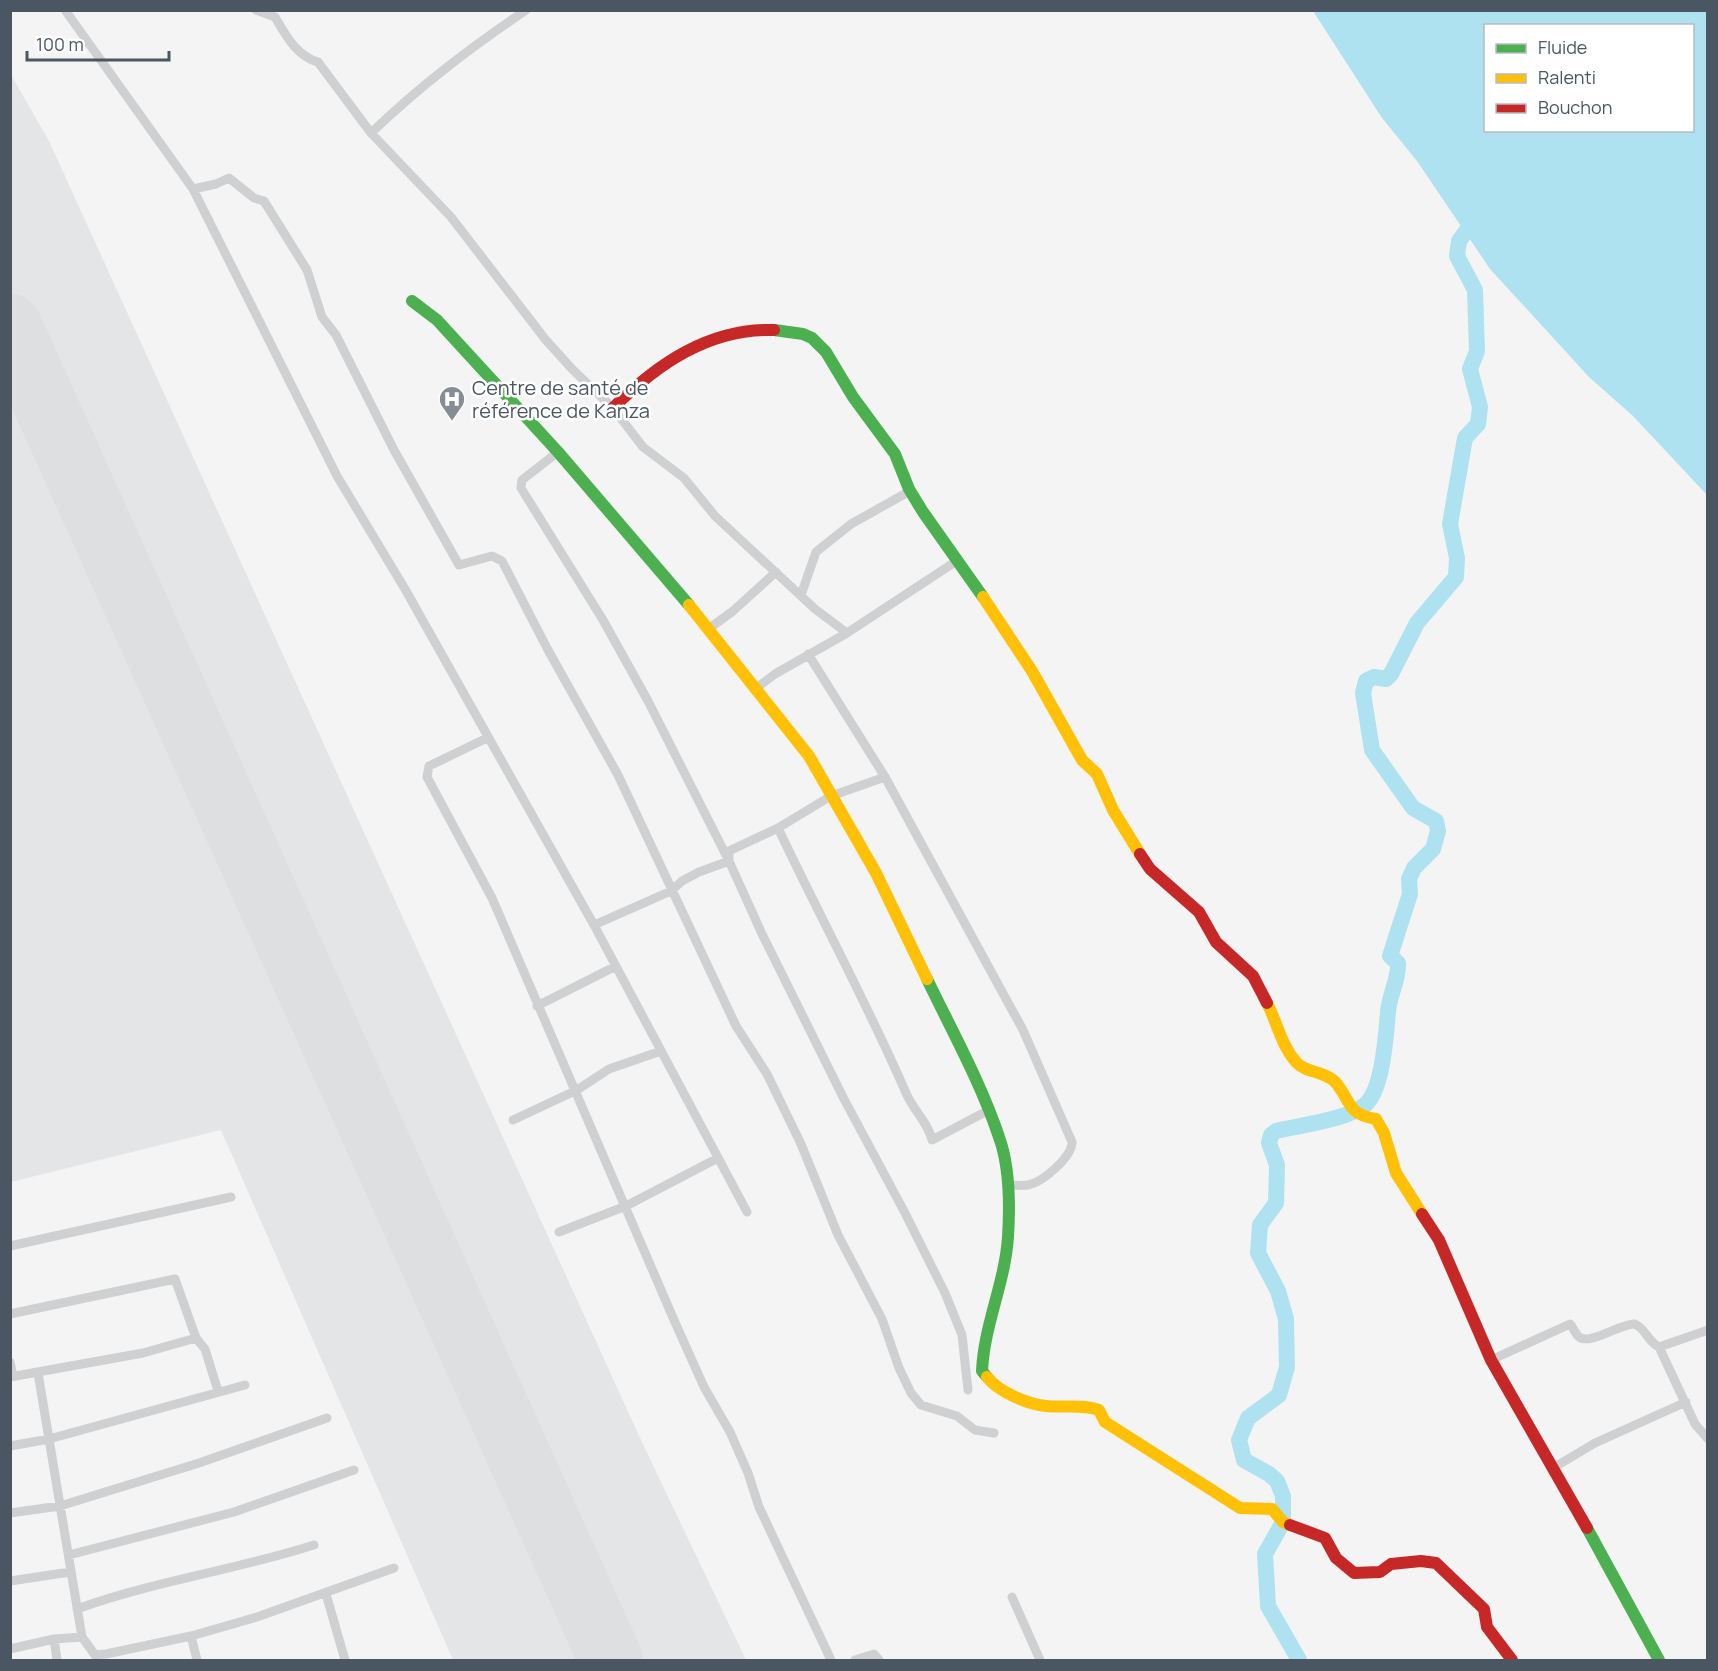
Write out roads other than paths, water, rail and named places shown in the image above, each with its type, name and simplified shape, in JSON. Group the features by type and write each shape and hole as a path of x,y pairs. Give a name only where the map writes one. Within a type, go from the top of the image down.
{"street":[{"path":"65,10 193,189 337,476 405,589 594,925 747,1212"},
{"path":"256,10 275,17 289,41 310,60 318,62 371,133 451,217 572,369 614,408 643,447 684,478 715,516 815,609 847,633"},
{"path":"371,133 417,89 466,51 526,10"},
{"path":"193,189 216,184 229,178 254,198 264,201 307,270 322,317 336,335 394,450 459,565 492,556 502,561 618,776 736,1026 767,1074 801,1144 837,1235 882,1319 899,1368 911,1393 921,1405 957,1416 975,1430 993,1433"},
{"path":"412,301 437,320 558,452 662,572 706,630 809,756 831,796 843,811 876,873 989,1110 1000,1139 1008,1185 1008,1238 997,1299 983,1347 982,1371 996,1388 1044,1406 1090,1407 1099,1410 1105,1422 1240,1508 1272,1509 1282,1522 1325,1538 1336,1558 1354,1573 1380,1572 1391,1564 1421,1561 1436,1563 1484,1608 1487,1627 1512,1660"},
{"path":"614,408 650,373 688,351 731,335 760,330 803,333 826,351 852,395 878,426 902,465 910,491 955,562 1015,642 1082,760 1097,774 1113,810 1150,869 1199,912 1216,942 1253,976 1272,1012 1277,1030 1297,1064 1322,1073 1336,1082 1347,1103 1359,1116 1376,1119 1384,1133 1396,1173 1439,1240 1491,1360 1659,1660"},
{"path":"558,452 522,480 521,488 620,651 729,861 833,1079 945,1293 962,1335 968,1390"},
{"path":"801,595 816,552 851,524 910,491"},
{"path":"755,688 808,654 847,633 955,562"},
{"path":"706,630 733,612 776,572"},
{"path":"808,654 885,777 1018,1022 1072,1142 1070,1154 1055,1168 1030,1185 1008,1185"},
{"path":"487,738 429,766 427,777 492,898 704,1387 730,1432 748,1473 759,1508 831,1660"},
{"path":"729,861 729,851 778,828 831,796 885,777"},
{"path":"778,828 838,953 871,1013 908,1099 930,1131 932,1140 989,1110"},
{"path":"594,925 671,891 682,881 699,872 729,861"},
{"path":"537,1006 616,966"},
{"path":"513,1120 577,1090 609,1069 661,1051"},
{"path":"559,1232 626,1206 718,1158"},
{"path":"10,1246 231,1197"},
{"path":"10,1314 175,1279 196,1338 205,1349 218,1391"},
{"path":"1491,1360 1570,1324 1579,1337 1585,1339 1603,1335 1622,1325 1635,1324 1642,1329 1650,1343 1659,1347 1707,1330"},
{"path":"10,1362 12,1376 38,1373 143,1353 196,1338"},
{"path":"1659,1347 1695,1424 1707,1440"},
{"path":"38,1373 82,1637 95,1655 191,1636 326,1594 394,1568"},
{"path":"10,1446 49,1439 244,1385"},
{"path":"1553,1468 1596,1443 1686,1402"},
{"path":"10,1512 60,1506 199,1463 327,1418"},
{"path":"69,1555 234,1512 354,1470"},
{"path":"77,1610 109,1598 262,1562 314,1545"},
{"path":"10,1581 70,1572"},
{"path":"326,1594 345,1660"},
{"path":"1012,1597 1040,1660"},
{"path":"191,1636 197,1660"},
{"path":"10,1649 54,1639 82,1637"},
{"path":"54,1639 57,1660"},
{"path":"855,1660 868,1654 874,1654 879,1660"}],"water":[{"path":"1313,11 1707,11 1707,495 1633,416 1589,377 1490,269 1417,161 1382,118"}],"waterway":[{"path":"1299,1660 1268,1606 1265,1554 1283,1522 1283,1496 1277,1481 1244,1460 1239,1440 1248,1418 1279,1395 1287,1367 1286,1319 1278,1291 1258,1253 1260,1225 1276,1203 1277,1165 1269,1143 1271,1135 1276,1131 1347,1115 1365,1105 1371,1098 1380,1075 1389,1006 1398,969 1398,963 1390,956 1410,894 1409,879 1414,868 1433,849 1438,831 1436,821 1413,808 1372,750 1363,693 1366,681 1374,677 1386,679 1391,674 1417,623 1456,577 1457,558 1450,524 1465,438 1478,424 1480,407 1470,369 1477,351 1475,290 1457,256 1459,241 1477,216"}],"place":[{"name":"Centre de santé de référence de Kanza","path":"452,422"}]}
